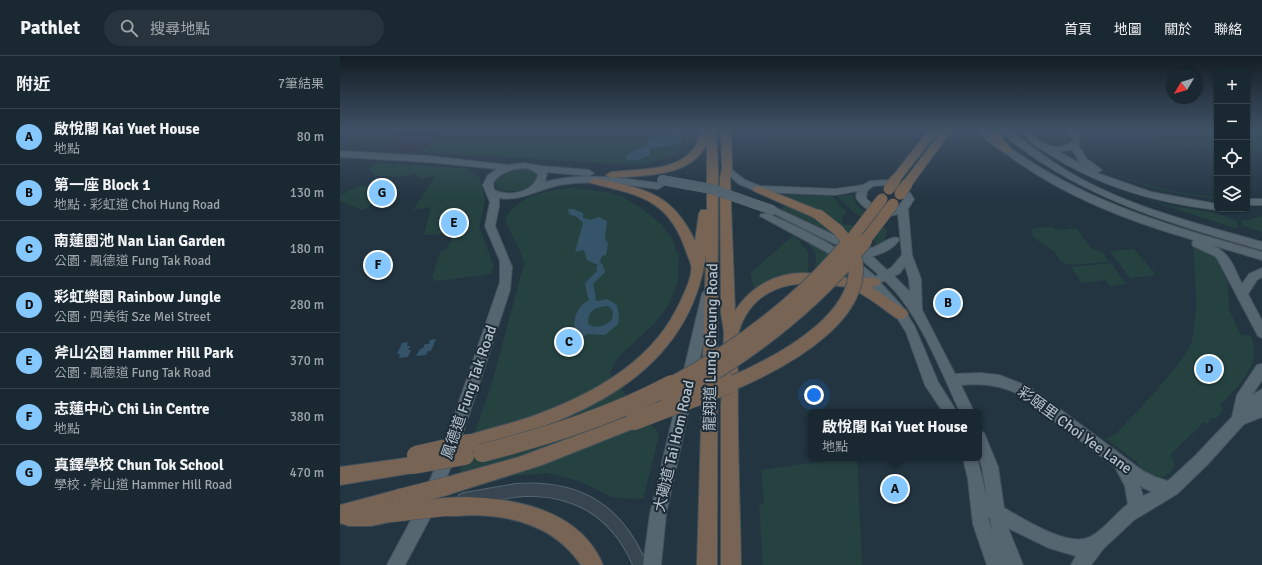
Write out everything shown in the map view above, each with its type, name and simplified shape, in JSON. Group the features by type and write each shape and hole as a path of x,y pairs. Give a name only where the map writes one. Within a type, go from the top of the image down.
{"highway":[{"path":"611,175 663,169 683,163 694,154"},
{"name":"龍翔道 Lung Cheung Road","path":"707,565 712,281 712,154"},
{"name":"龍翔道 Lung Cheung Road","path":"727,154 727,169 725,178 728,313 731,332 729,406 731,565"},
{"path":"415,460 512,446 576,426 632,403 708,362 754,331 795,299 820,276 862,227 915,154"},
{"path":"634,421 736,359 779,328 817,295 867,239 930,154"},
{"path":"340,476 370,472 506,432 567,410 613,385 651,354 669,335 684,311 690,296 698,266 713,177"},
{"path":"595,181 644,193 665,205 681,222 698,266"},
{"path":"340,515 371,517 396,506 521,464 712,390 778,360 816,336 836,319 847,304 854,289 857,272 851,247 843,234 820,215 758,189"},
{"path":"731,332 740,314 754,296 777,283 808,277 849,283 874,282"},
{"path":"849,283 871,293 901,314"},
{"path":"396,506 485,506 519,511 545,520 567,533 580,546 593,565"}],"main road":[{"path":"340,154 464,162 509,168"},
{"path":"1012,154 1075,191 1219,253 1224,258 1262,333"},
{"path":"1034,154 1045,162 1107,194 1156,214 1262,246"},
{"path":"1055,154 1074,166 1115,184 1164,198 1214,206"},
{"path":"1079,154 1083,161 1110,177 1169,194 1214,202"},
{"path":"464,162 482,172 489,188 496,195 506,196 530,191 563,180 660,183"},
{"path":"489,188 495,175 509,168 523,165 540,169 611,175 660,183 769,213 859,251 900,287 916,310 966,409"},
{"path":"494,213 530,191 543,178 543,173 540,169"},
{"path":"727,169 742,182 758,189 835,192 866,187 883,182 901,187 908,194 908,204 904,208 885,212 868,206 860,196 862,190 866,187"},
{"name":"鳳德道 Fung Tak Road","path":"396,565 417,527 442,469 462,416 507,273 504,255 490,226 494,213 494,200 489,188"},
{"path":"1250,202 1262,202"},
{"path":"904,208 907,255 915,279 916,310"},
{"path":"1250,208 1262,208"},
{"path":"769,213 830,248 874,282 889,296 911,332 937,393 948,407"},
{"path":"1151,223 1262,256"},
{"path":"859,251 877,252 894,240"},
{"path":"874,282 888,275 901,264 907,255"},
{"path":"1242,293 1253,277 1262,272"},
{"name":"大磡道 Tai Hom Road","path":"652,565 658,514 712,281"},
{"path":"1238,420 1242,399 1262,369"},
{"path":"948,407 948,387 952,380"},
{"name":"彩頤里 Choi Yee Lane","path":"952,380 993,380 1014,385 1025,391 1108,455 1152,484 1171,489"},
{"path":"1080,565 1098,543 1141,506 1171,489 1262,395"},
{"path":"1238,420 1262,410"},
{"path":"982,446 990,467 1000,531 1014,565"},
{"path":"1108,455 1130,480 1141,506"},
{"path":"971,461 976,479 978,502 984,536 996,565"},
{"path":"978,502 1051,540 1064,545 1076,548 1086,547 1098,543"}],"street":[{"path":"426,506 532,490 550,490 569,495 591,505 610,518 623,531 640,565"}],"green space":[{"path":"450,154 676,154 654,162 636,165"},
{"path":"376,163 466,168 480,178 485,200 479,227 494,266 491,274 435,281 432,276 440,252 448,247 452,238 447,234 424,235 431,207 413,210 435,176 419,179 417,173 402,177 375,176 372,171 367,169"},
{"path":"523,168 536,172 538,176 531,185 514,191 497,188 495,181 501,175 511,170"},
{"path":"1111,174 1169,191 1213,197 1214,199 1163,191"},
{"path":"358,186 387,186 368,208 361,210 340,201 340,196"},
{"path":"572,188 613,193 613,195 622,196 638,206 664,228 671,236 675,244 676,253 679,253 678,280 669,305 654,324 618,357 610,373 613,380 657,431 659,436 643,499 612,497 579,481 548,473 468,480 458,477 490,390 524,264 520,251 505,220 516,205 524,200 553,190"},
{"path":"1129,194 1167,205 1215,213 1237,221 1238,229"},
{"path":"779,195 832,196 847,213 842,217 842,222 846,225 856,225 872,248 863,248 781,209 787,203 818,210"},
{"path":"853,195 858,205 887,230 884,242 879,247 861,222 860,216 853,212 837,196"},
{"path":"1262,216 1262,232 1244,226 1241,221 1256,217"},
{"path":"1052,227 1057,230 1076,228 1091,248 1102,252 1109,262 1070,265 1060,261 1054,251 1034,238 1031,234 1032,230 1035,228"},
{"path":"794,235 808,252 808,274 759,290 754,287 750,273"},
{"path":"803,238 816,244 861,277 861,280 815,275 816,253"},
{"path":"1193,245 1214,255 1219,261 1228,284 1229,309 1240,334 1251,336 1254,346 1254,356 1247,374 1235,390 1220,405 1224,408 1217,418 1210,418 1209,423 1207,424 1204,422 1171,454 1175,465 1168,474 1163,477 1154,478 1145,473 1137,462 1105,438 1115,435 1134,415 1170,375 1188,350 1192,340 1195,316 1196,292"},
{"path":"1134,249 1156,275 1130,278 1110,251"},
{"path":"1111,263 1126,284 1110,286 1106,280 1082,283 1071,267"},
{"path":"826,461 857,461 862,565 763,565 759,505 764,504 761,470"}],"shaded area":[{"path":"650,154 638,160 631,161 625,159 626,155"},
{"path":"568,209 573,209 583,213 583,218 591,220 599,217 607,221 605,239 608,243 606,255 602,256 600,261 603,267 598,268 598,265 587,260 584,250 575,252 583,223 577,217 569,214"},
{"path":"592,298 598,301 607,299 617,305 619,317 618,324 605,335 588,334 579,339 575,336 575,318 579,309 586,301","holes":["608,306 613,311 612,320 606,324 598,327 588,324 589,315 596,308"]},
{"path":"436,339 431,351 428,351 426,355 416,356 425,344 429,344 430,340"},
{"path":"408,342 407,346 410,346 408,350 411,350 408,357 399,358 400,354 397,354 402,343"}],"waterway":[{"path":"592,298 589,283 601,272 600,267"}],"place":[{"name":"真鐸學校 Chun Tok School","path":"382,193"},
{"name":"斧山公園 Hammer Hill Park","path":"454,223"},
{"name":"志蓮中心 Chi Lin Centre","path":"378,265"},
{"name":"第一座 Block 1","path":"948,303"},
{"name":"南蓮園池 Nan Lian Garden","path":"569,342"},
{"name":"彩虹樂園 Rainbow Jungle","path":"1209,369"},
{"name":"啟悅閣 Kai Yuet House","path":"895,489"}]}
